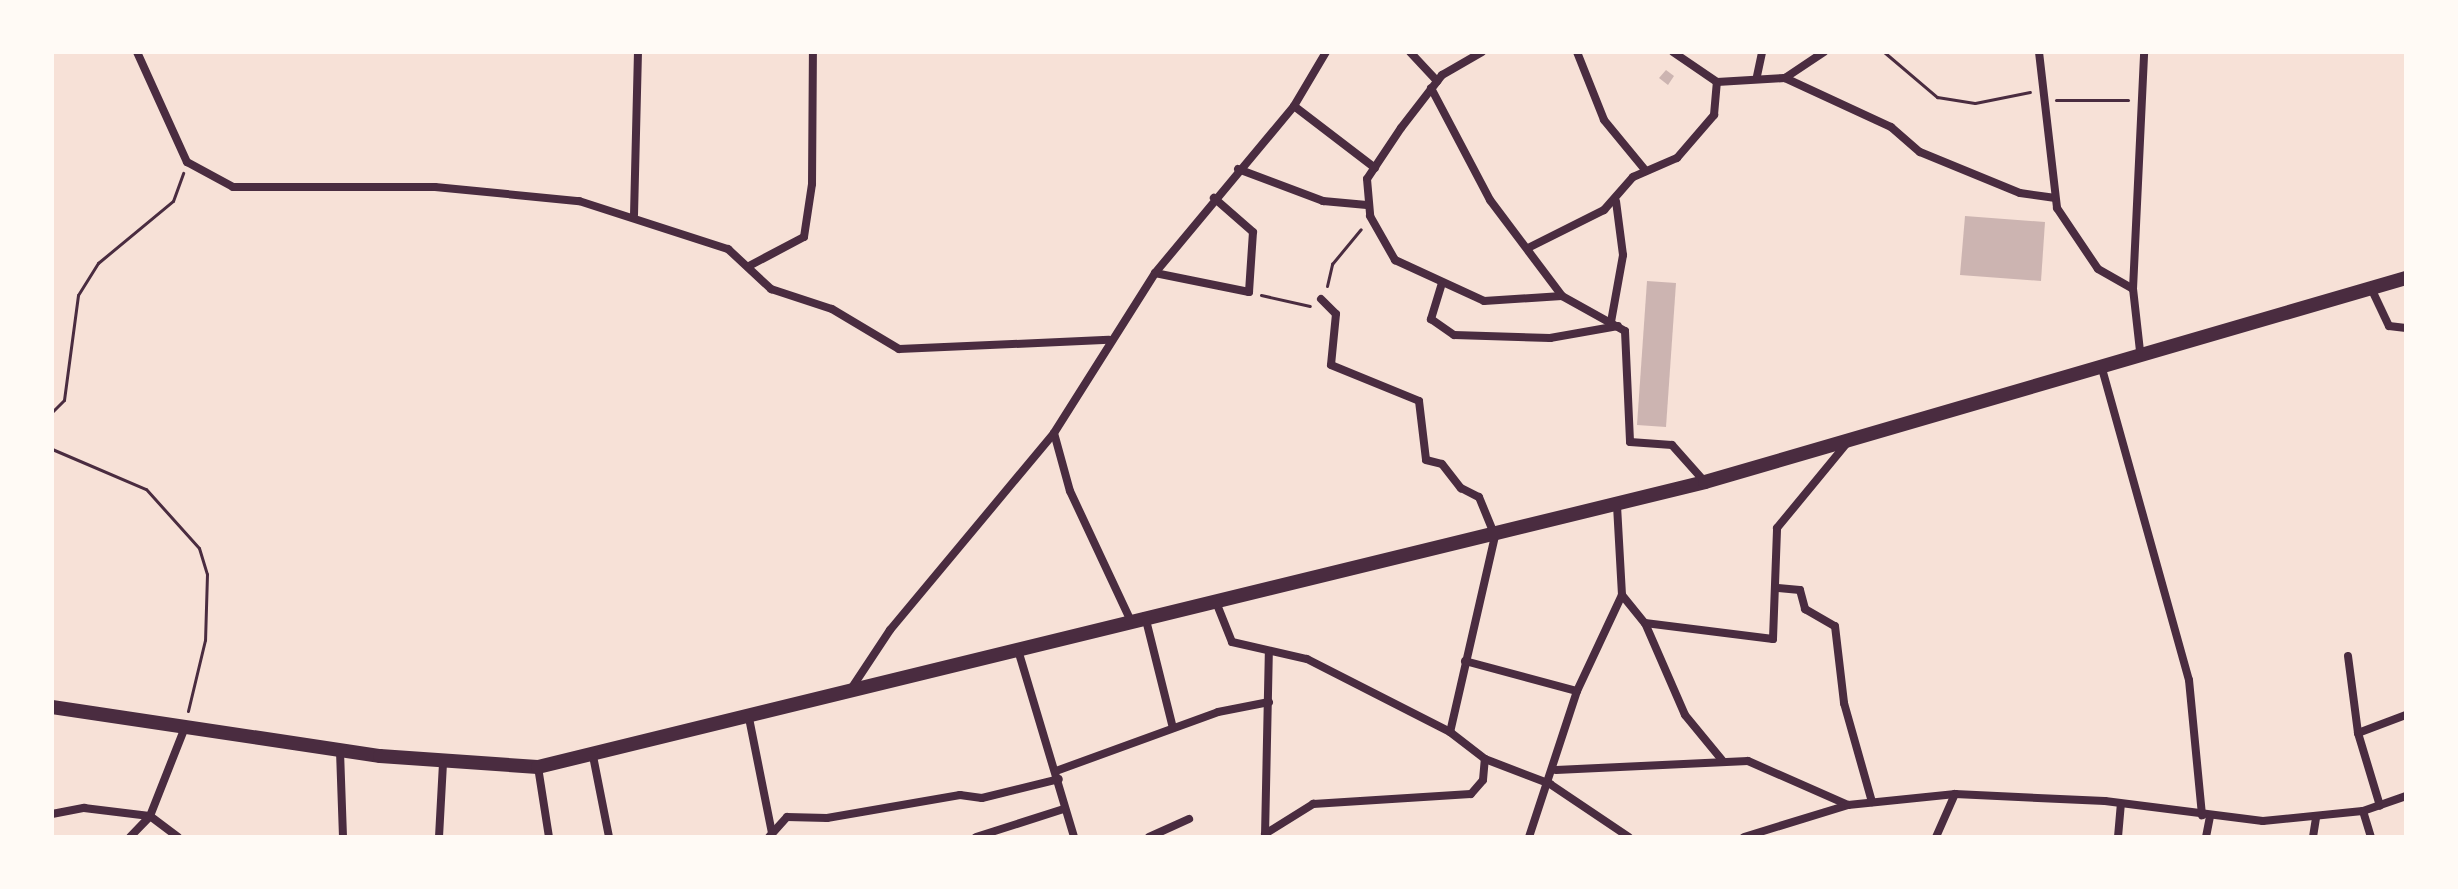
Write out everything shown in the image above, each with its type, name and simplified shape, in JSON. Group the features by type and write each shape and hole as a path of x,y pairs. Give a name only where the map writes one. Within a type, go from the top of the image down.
{"street":[{"path":"137,52 187,162 233,187 435,187 552,197 634,215 728,249 779,294 832,309 899,349 1109,340"},
{"path":"634,215 638,52"},
{"path":"749,266 804,237 812,184 813,52"},
{"path":"849,693 890,630 1054,433 1109,340 1155,273 1238,169 1294,106 1326,52"},
{"path":"1410,52 1434,84 1490,200 1530,247 1562,296 1615,324"},
{"path":"1482,52 1434,84 1375,168 1364,185 1370,216 1395,260 1442,283 1489,302 1562,296"},
{"path":"1577,52 1604,120 1646,171"},
{"path":"1673,52 1717,82 1757,76 1785,78 1891,127 1920,152 2011,190 2054,198"},
{"path":"1757,76 1762,52"},
{"path":"1785,78 1824,52"},
{"path":"2039,52 2054,198 2098,269 2133,289"},
{"path":"2140,351 2133,289 2144,52"},
{"path":"1530,247 1616,201 1646,171 1677,158 1709,124 1717,82"},
{"path":"1294,106 1375,168"},
{"path":"1238,169 1323,201 1367,205"},
{"path":"1155,273 1249,292 1253,232 1214,198"},
{"path":"1616,201 1623,255 1615,324 1630,353 1628,440 1672,445 1705,482"},
{"path":"52,707 340,751 443,763 538,767 749,718 1138,618 1495,536 1705,482 2140,351 2406,278"},
{"path":"1442,283 1431,319 1454,335 1550,338 1615,324"},
{"path":"2371,288 2389,326 2406,328"},
{"path":"1321,299 1336,314 1331,365 1419,401 1426,460 1442,464 1461,488 1479,497 1495,536 1450,732"},
{"path":"2101,363 2189,680 2206,837"},
{"path":"1054,433 1070,491 1138,618 1173,728"},
{"path":"1645,623 1773,639 1778,588 1777,528 1784,511 1851,439"},
{"path":"1529,837 1556,770 1577,691 1622,595 1617,505"},
{"path":"1778,588 1800,591 1805,609 1835,626 1844,703 1872,802"},
{"path":"1622,595 1645,623 1674,695 1722,760"},
{"path":"1216,602 1232,642 1307,659 1450,732 1485,759 1550,784 1629,837"},
{"path":"1018,650 1074,837"},
{"path":"1265,836 1269,652"},
{"path":"2348,656 2358,733 2380,806"},
{"path":"1465,661 1577,691"},
{"path":"770,835 787,817 827,818 960,795 982,798 1057,775 1173,728 1269,702"},
{"path":"2358,733 2406,715"},
{"path":"749,718 770,835"},
{"path":"130,837 150,816 185,726"},
{"path":"340,751 343,837"},
{"path":"593,756 609,837"},
{"path":"1265,836 1313,804 1471,794 1483,780 1485,759"},
{"path":"1556,770 1722,760 1784,771 1848,805"},
{"path":"439,837 443,763"},
{"path":"538,767 549,837"},
{"path":"1936,837 1955,794"},
{"path":"1744,837 1848,805 1955,794 2121,804 2206,816 2316,818 2363,811 2406,796"},
{"path":"2118,837 2121,804"},
{"path":"52,814 84,808 150,816 178,837"},
{"path":"976,837 1064,809"},
{"path":"2363,811 2371,837"},
{"path":"2313,837 2316,818"},
{"path":"1149,837 1189,819"}],"path":[{"path":"1884,52 1937,97 1975,103 2042,89"},
{"path":"2043,100 2144,101"},
{"path":"52,412 64,400 78,295 98,263 173,201 187,162"},
{"path":"1249,292 1303,310 1321,299 1332,264 1370,216"},
{"path":"52,449 146,489 199,548 207,574 205,640 185,726"}],"building":[{"path":"1666,70 1674,76 1668,85 1659,78"},
{"path":"1965,216 2045,222 2041,281 1960,275"},
{"path":"1647,281 1676,283 1666,427 1637,425"}]}
